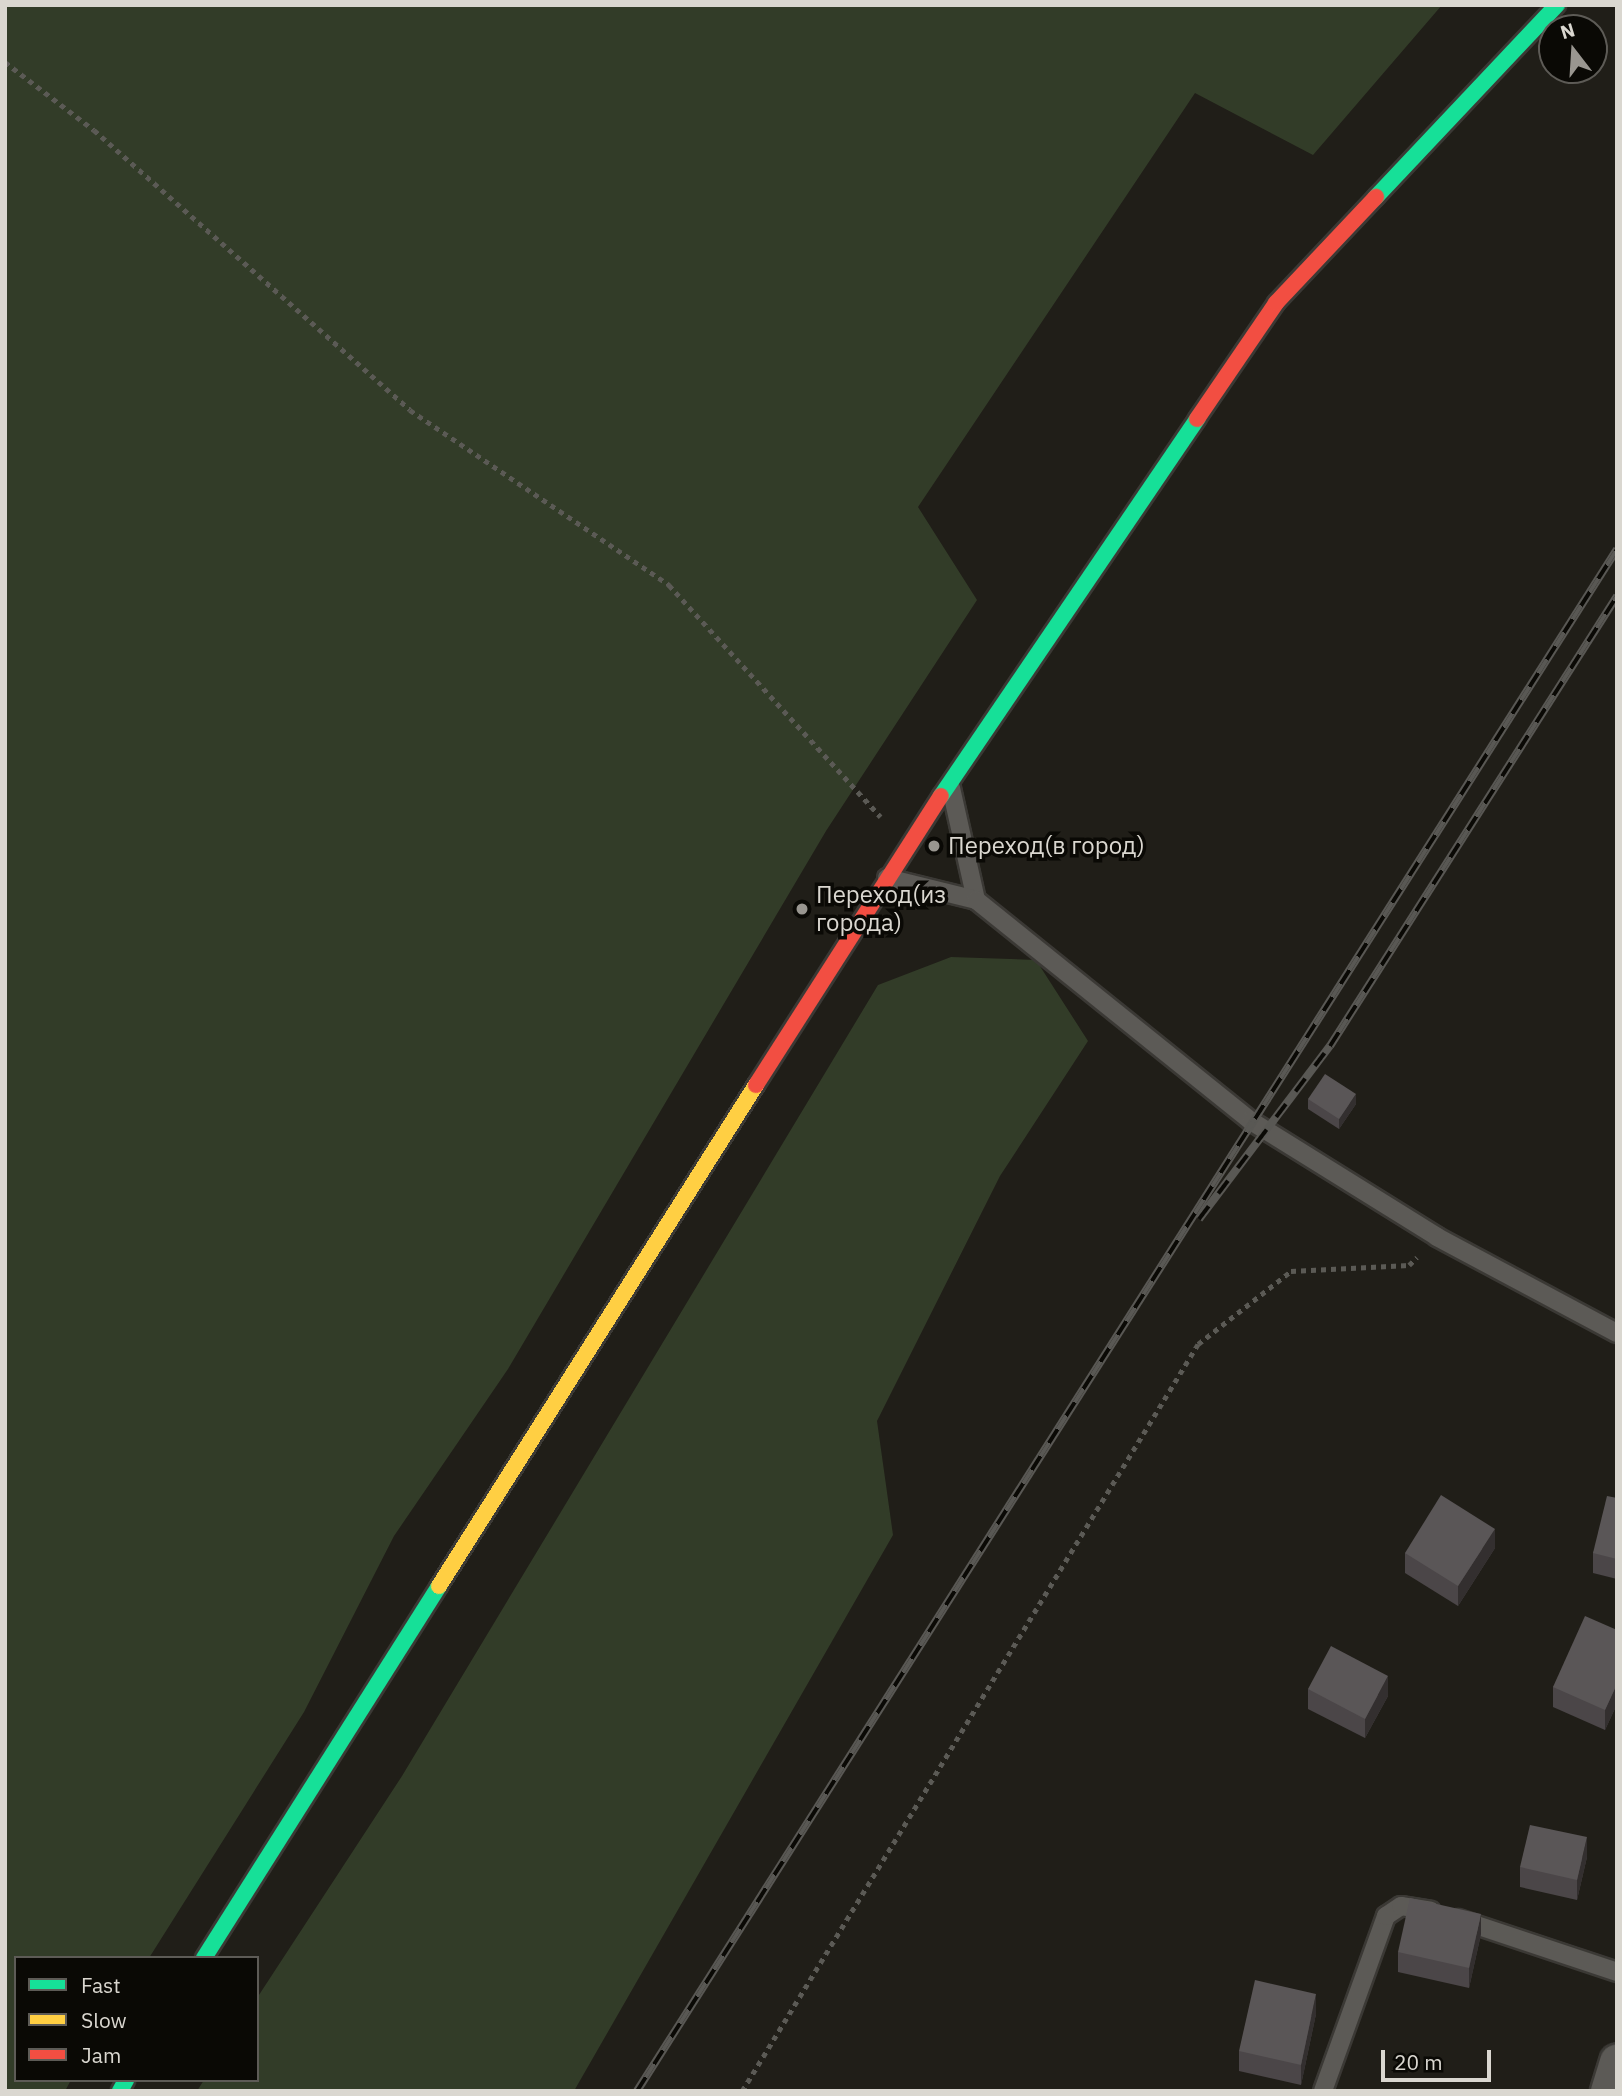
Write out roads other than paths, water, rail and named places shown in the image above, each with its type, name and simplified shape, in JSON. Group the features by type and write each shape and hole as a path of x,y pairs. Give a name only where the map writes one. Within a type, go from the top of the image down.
{"main road":[{"path":"205,1956 907,846 1276,303 1557,5"}],"street":[{"path":"1608,2091 1617,2061"}],"lane":[{"path":"950,783 976,900"},
{"path":"887,878 976,900 1251,1121 1437,1237 1617,1333"},
{"path":"1323,2091 1386,1916 1401,1906 1617,1972"}],"railway":[{"path":"637,2091 1617,549"},
{"path":"1199,1219 1330,1046 1617,596"}],"place":[{"name":"Переход(в город)","path":"934,846"},
{"name":"Переход(из города)","path":"802,909"}]}
